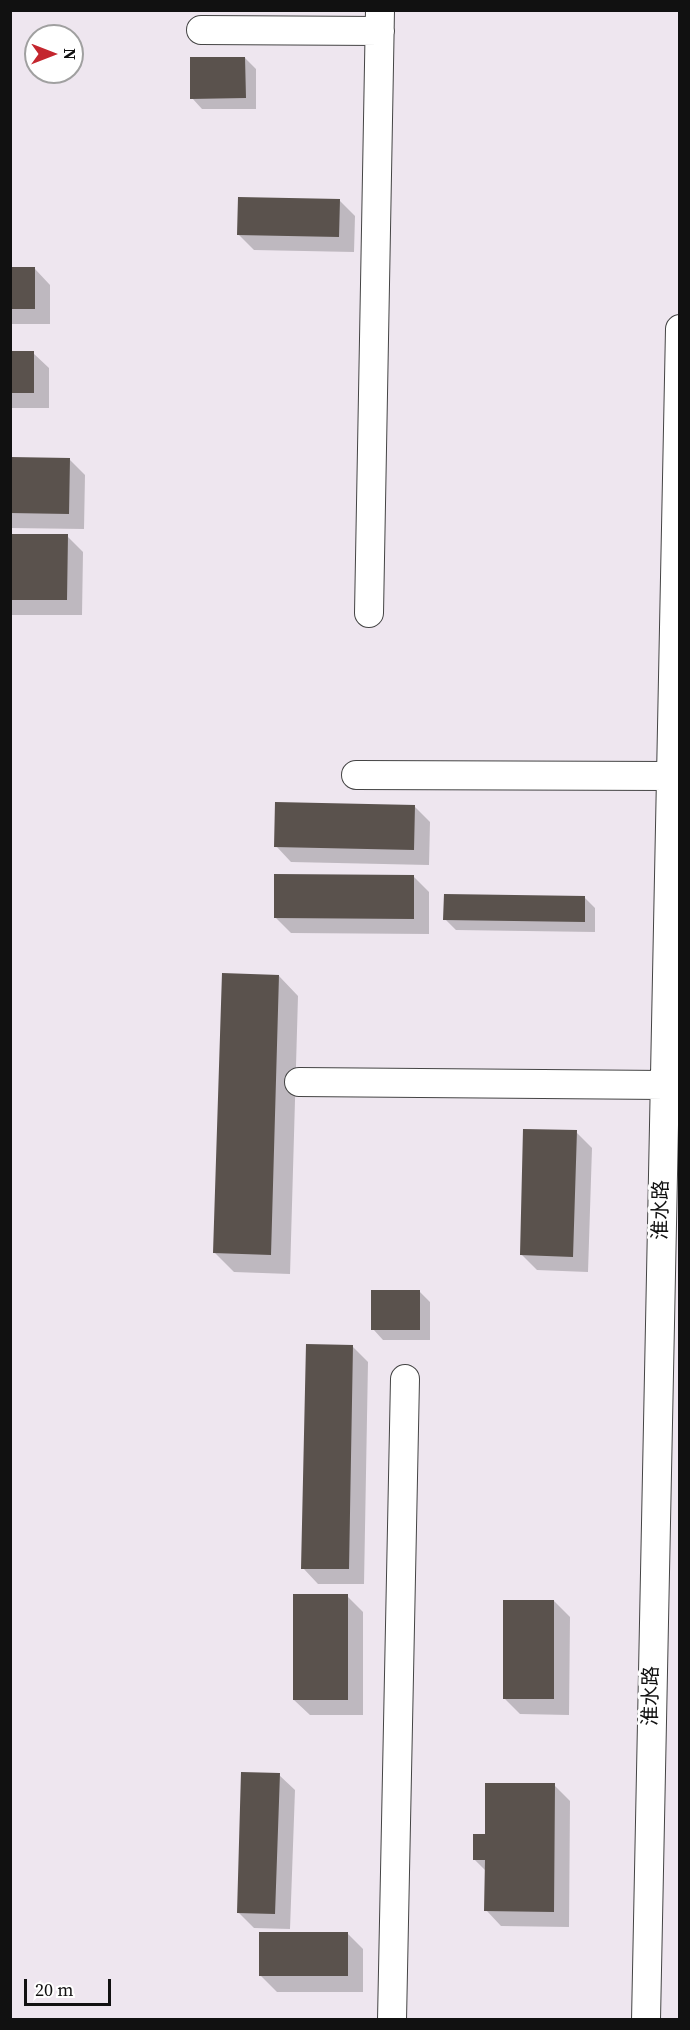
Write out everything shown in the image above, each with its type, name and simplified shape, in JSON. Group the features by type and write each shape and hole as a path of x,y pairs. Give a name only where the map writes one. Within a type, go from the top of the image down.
{"street":[{"path":"201,30 380,21 369,613"},
{"name":"淮水路","path":"646,2019 680,329"},
{"path":"356,775 670,776"},
{"path":"299,1082 664,1085"},
{"path":"392,2019 405,1379"}],"shaded area":[{"path":"11,11 679,11 679,2019 11,2019"}],"building":[{"path":"190,57 245,57 246,98 190,99"},
{"path":"238,197 340,199 339,237 237,235"},
{"path":"10,267 35,267 35,309 10,309"},
{"path":"10,351 34,351 34,393 10,393"},
{"path":"10,457 70,458 69,514 10,513"},
{"path":"10,534 68,534 67,600 10,600"},
{"path":"275,802 415,805 414,850 274,847"},
{"path":"274,874 414,875 414,919 274,918"},
{"path":"444,894 585,896 585,922 443,920"},
{"path":"222,973 279,975 271,1255 213,1253"},
{"path":"523,1129 577,1130 573,1257 520,1255"},
{"path":"371,1290 420,1290 420,1330 371,1330"},
{"path":"306,1344 353,1345 349,1569 301,1569"},
{"path":"293,1594 348,1594 348,1700 293,1700"},
{"path":"503,1600 554,1600 554,1699 503,1699"},
{"path":"241,1772 280,1773 275,1914 237,1913"},
{"path":"485,1783 555,1783 554,1912 484,1911 485,1860 473,1860 473,1834 485,1834"},
{"path":"259,1932 348,1932 348,1976 259,1976"}]}
